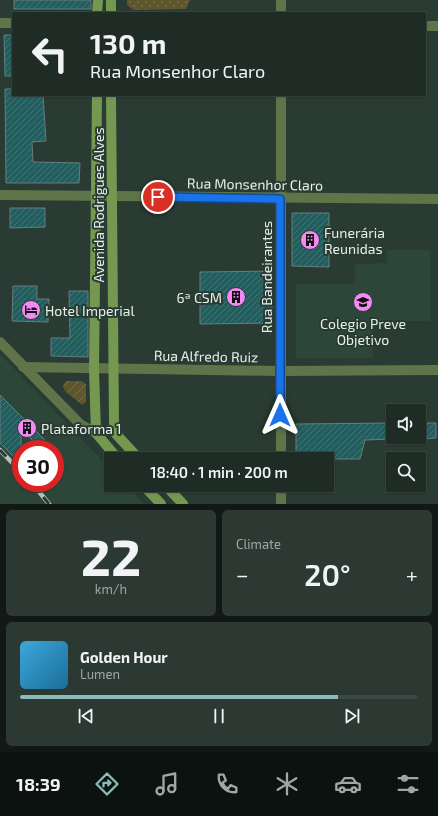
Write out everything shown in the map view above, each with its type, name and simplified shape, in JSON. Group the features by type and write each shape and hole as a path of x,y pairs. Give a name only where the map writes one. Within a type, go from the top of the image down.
{"main road":[{"path":"97,12 98,0"},
{"path":"111,0 111,12"},
{"name":"Avenida Rodrigues Alves","path":"96,433 94,369 98,196 97,96"},
{"name":"Avenida Rodrigues Alves","path":"111,96 114,423 116,434 133,452"},
{"path":"96,433 112,452"},
{"path":"150,492 161,504"},
{"path":"172,492 183,504"}],"street":[{"path":"280,12 281,0"},
{"path":"0,23 12,23"},
{"path":"426,26 438,26"},
{"name":"Rua Bandeirantes","path":"281,96 281,452"},
{"name":"Rua Monsenhor Claro","path":"0,195 438,200"},
{"path":"0,342 80,424 96,433"},
{"name":"Rua Alfredo Ruiz","path":"23,367 280,371 438,370"},
{"path":"281,492 281,504"}],"shaded area":[{"path":"127,0 190,0 186,9 133,10 127,5"},
{"name":"Colegio Preve Objetivo","path":"387,250 430,250 430,321 373,321 373,358 296,358 296,284 355,284 355,264 387,263"},
{"path":"0,354 104,463 104,492 133,492 144,504 0,504"},
{"path":"66,381 82,381 86,384 86,402 82,405 65,391 63,386"}],"building":[{"path":"14,0 91,0 91,9 14,9"},
{"path":"4,35 12,35 12,76 5,76"},
{"path":"5,89 12,89 12,96 43,96 46,141 32,142 33,162 80,163 79,183 6,183"},
{"path":"10,208 45,208 45,227 10,228"},
{"name":"Funerária Reunidas","path":"292,213 329,213 329,267 292,266"},
{"name":"6ª CSM","path":"272,271 272,323 200,324 200,272"},
{"name":"Hotel Imperial","path":"13,286 37,286 37,299 49,299 48,322 12,321"},
{"path":"69,291 88,291 88,357 51,356 51,338 70,338"},
{"path":"0,395 45,440 32,440 21,429 21,440 12,440 12,455 0,443"},
{"path":"386,423 386,439 365,440 360,459 334,459 334,452 296,452 296,424"},
{"path":"426,423 436,423 436,438 426,439"}],"railway":[{"path":"0,450 12,463"},
{"path":"39,492 49,504"}],"place":[{"name":"Funerária Reunidas","path":"310,240"},
{"name":"6ª CSM","path":"236,297"},
{"name":"Colegio Preve Objetivo","path":"363,302"},
{"name":"Hotel Imperial","path":"31,310"},
{"name":"Plataforma 1","path":"27,428"}],"route":[{"path":"158,197 280,199 280,415"}]}
